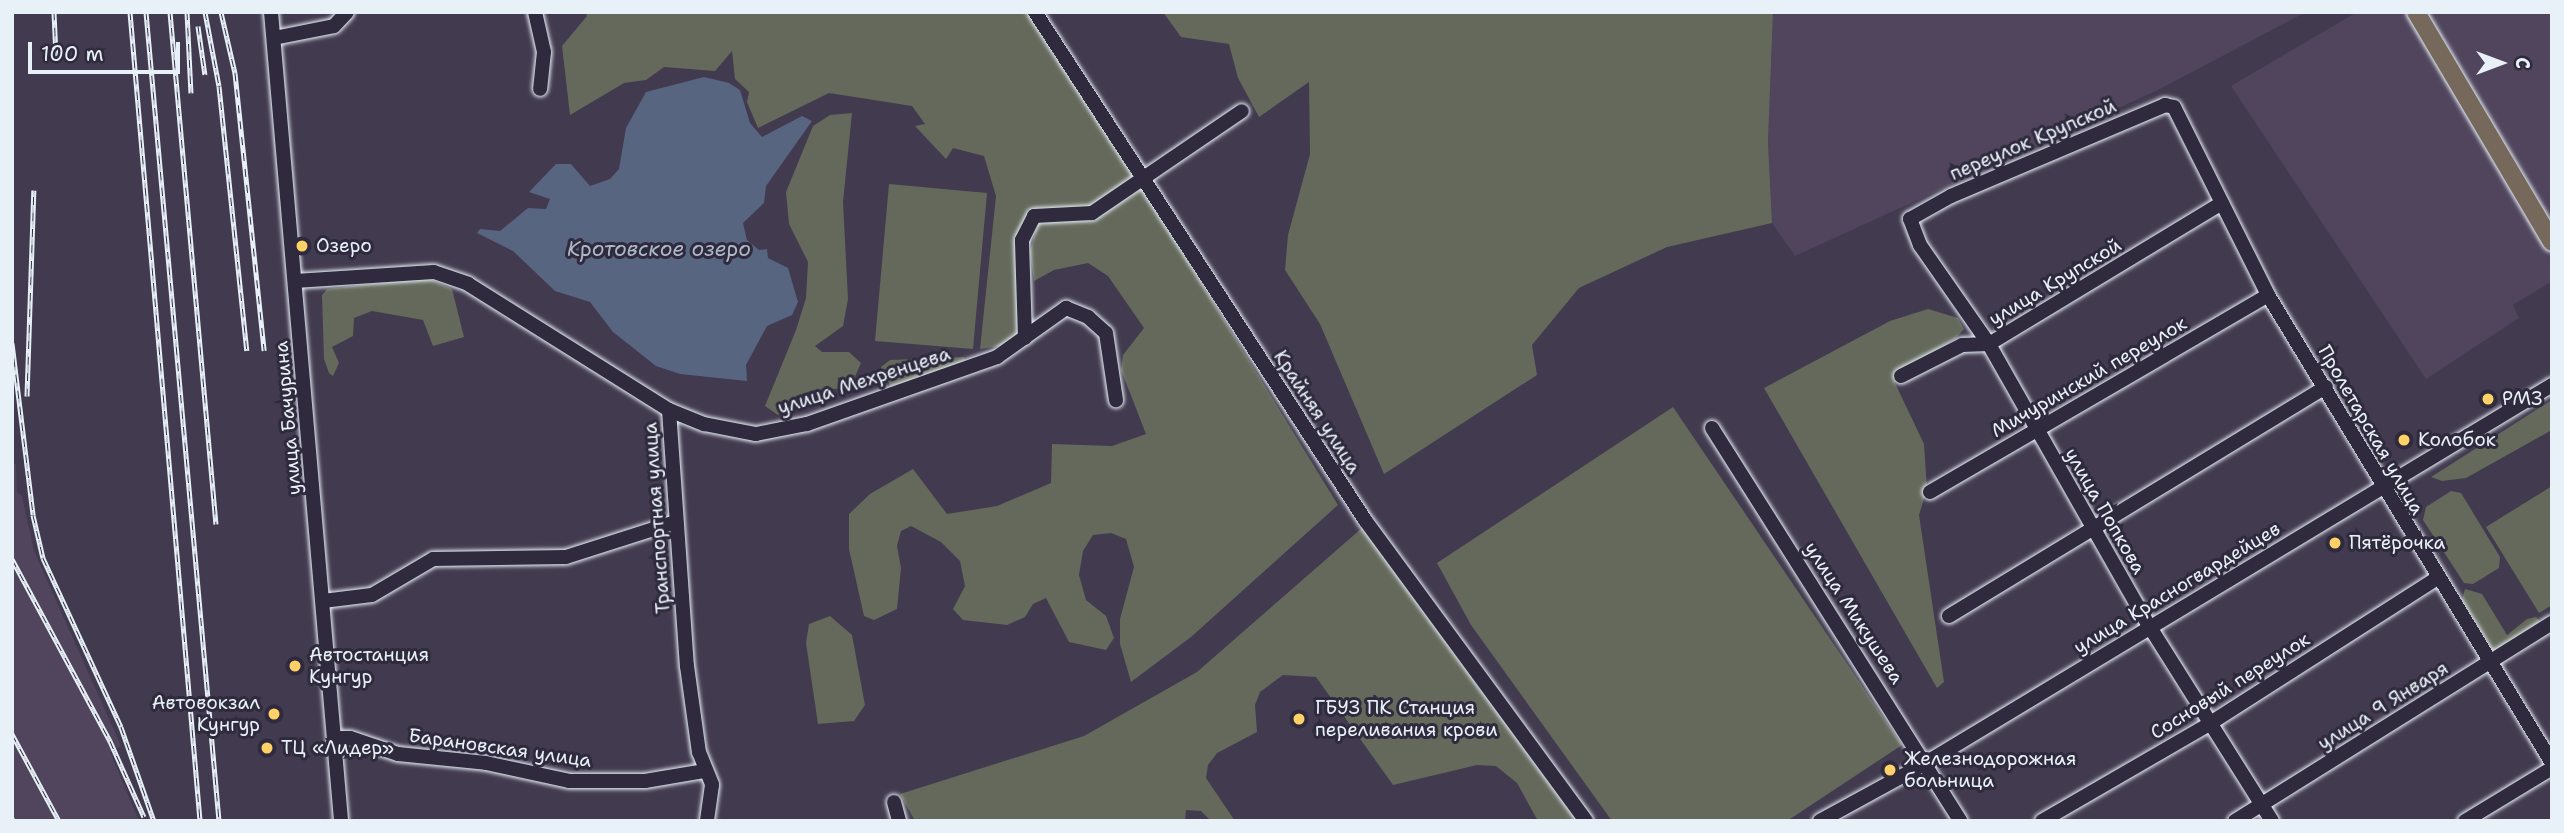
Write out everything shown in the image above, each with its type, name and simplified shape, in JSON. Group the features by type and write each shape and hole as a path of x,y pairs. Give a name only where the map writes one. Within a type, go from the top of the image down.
{"main road":[{"path":"2416,12 2552,242"}],"street":[{"name":"улица Бачурина","path":"271,12 341,821"},
{"path":"274,38 334,26 347,12"},
{"path":"535,12 544,52 540,89"},
{"name":"Крайняя улица","path":"1035,12 1365,520 1586,821"},
{"name":"Пролетарская улица","path":"2174,107 2267,295 2326,387 2436,579 2490,662 2552,766"},
{"name":"переулок Крупской","path":"1910,219 1951,196 2152,110 2174,107"},
{"path":"1025,338 1022,240 1034,216 1092,213 1242,111"},
{"name":"улица Крупской","path":"1901,376 1962,345 1989,344 2222,203"},
{"name":"улица Попкова","path":"1910,219 1920,245 1989,344 2036,431 2150,626 2272,821"},
{"name":"Транспортная улица","path":"295,281 434,272 468,284 669,410 687,666 705,771 712,785 707,821"},
{"name":"Мичуринский переулок","path":"1930,492 2267,295"},
{"name":"улица Мехренцева","path":"669,410 704,424 756,434 807,424 997,357 1066,307 1088,317 1106,333 1116,400"},
{"name":"улица Красногвардейцев","path":"1820,821 1924,764 2552,385"},
{"path":"1949,616 2093,526 2326,387"},
{"name":"улица Микушева","path":"1712,428 1960,821"},
{"path":"323,601 372,595 433,559 566,557 676,522"},
{"name":"Сосновый переулок","path":"2042,821 2209,724 2436,579"},
{"name":"улица 9 Января","path":"2235,821 2552,623"},
{"name":"Барановская улица","path":"334,738 350,738 408,755 486,763 569,781 645,780 705,771"},
{"path":"2465,821 2552,766"},
{"path":"894,802 899,821"}],"shaded area":[{"path":"1773,12 2306,12 2158,90 1795,256 1772,223 1768,142"},
{"path":"2357,12 2409,12 2552,253 2552,281 2513,305 2519,318 2426,379 2231,86"},
{"path":"2427,12 2552,12 2552,221"},
{"path":"12,464 16,464 17,492 22,496 34,551 121,746 110,752 139,821 12,821"}],"green space":[{"path":"585,12 1027,12 1137,176 1090,208 1031,212 1017,335 1001,346 980,349 996,196 984,156 953,148 946,159 915,126 925,124 912,106 829,93 758,128 747,102 749,92 735,79 732,51 715,71 664,67 646,80 624,83 570,115 562,46 587,16"},
{"path":"1163,12 1773,12 1768,142 1772,223 1667,247 1579,288 1532,345 1537,375 1384,474 1320,324 1285,270 1288,235 1310,154 1309,82 1259,117 1238,78 1229,44 1181,37"},
{"path":"852,113 843,202 848,299 843,326 815,346 822,352 849,352 861,363 850,388 814,390 796,396 778,415 765,406 806,298 808,262 789,224 786,192 813,126 830,115"},
{"path":"889,184 987,193 973,349 875,341"},
{"path":"1143,188 1338,505 1191,637 1131,682 1120,644 1120,619 1134,567 1126,539 1111,533 1093,535 1083,551 1079,575 1086,600 1106,616 1114,638 1106,650 1069,642 1046,598 1033,604 1025,617 1007,625 963,620 953,609 965,586 960,561 941,542 911,526 901,531 897,546 901,568 897,609 874,620 864,616 849,549 849,514 870,494 913,469 947,514 997,506 1051,483 1052,444 1112,446 1146,434 1121,370 1123,355 1144,328 1108,276 1088,263 1054,270 1034,281 1030,252 1037,225 1051,220 1093,221"},
{"path":"427,278 452,289 464,337 433,346 423,320 372,311 354,318 353,336 332,347 339,363 333,376 329,373 324,359 322,295 327,289"},
{"path":"1928,309 1958,318 1964,329 1956,338 1898,373 1895,383 1924,444 1927,489 1919,515 1944,682 1937,688 1764,388 1890,321"},
{"path":"964,357 966,364 891,387 881,367 890,360"},
{"path":"2552,400 2552,430 2466,478 2442,481 2431,477"},
{"path":"1673,407 1902,745 1787,821 1612,821 1471,625 1437,563"},
{"path":"2552,486 2552,605 2539,613 2486,527"},
{"path":"2451,491 2461,493 2500,557 2499,568 2473,584 2464,583 2423,520 2426,507"},
{"path":"1362,528 1577,821 1538,821 1517,783 1496,766 1477,765 1393,785 1316,677 1283,675 1260,692 1255,705 1257,732 1217,753 1208,765 1206,778 1235,821 1211,821 1201,811 1186,810 1185,821 915,821 900,794 1084,736 1197,672"},
{"path":"2465,589 2482,594 2507,635 2527,619 2536,617 2543,625 2501,652 2493,650 2462,600"},
{"path":"830,616 852,635 865,705 854,721 818,724 806,643 809,624"}],"water":[{"name":"Кротовское озеро","path":"704,77 729,83 740,90 750,123 762,137 802,116 812,121 766,186 764,203 743,223 747,240 759,250 767,249 768,258 788,268 798,302 792,315 767,326 746,365 747,381 680,374 656,366 613,332 590,302 555,291 513,251 477,233 480,229 500,231 528,208 546,209 550,199 529,192 556,164 571,164 590,186 610,179 619,169 626,128 646,92"}],"railway":[{"path":"54,12 56,56"},
{"path":"130,12 200,821"},
{"path":"146,12 219,821"},
{"path":"170,12 216,524"},
{"path":"187,12 191,93"},
{"path":"205,12 219,86 247,351"},
{"path":"221,12 235,73 264,350"},
{"path":"198,26 205,75"},
{"path":"27,396 34,190"},
{"path":"12,343 33,515 43,558 121,727 154,821"},
{"path":"12,559 110,741 144,817"},
{"path":"12,734 59,821"}],"place":[{"name":"Озеро","path":"302,246"},
{"name":"РМЗ","path":"2488,399"},
{"name":"Колобок","path":"2404,440"},
{"name":"Пятёрочка","path":"2335,543"},
{"name":"Автостанция Кунгур","path":"295,666"},
{"name":"Автовокзал Кунгур","path":"274,714"},
{"name":"ГБУЗ ПК Станция переливания крови","path":"1299,719"},
{"name":"ТЦ «Лидер»","path":"267,748"},
{"name":"Железнодорожная больница","path":"1890,770"}]}
